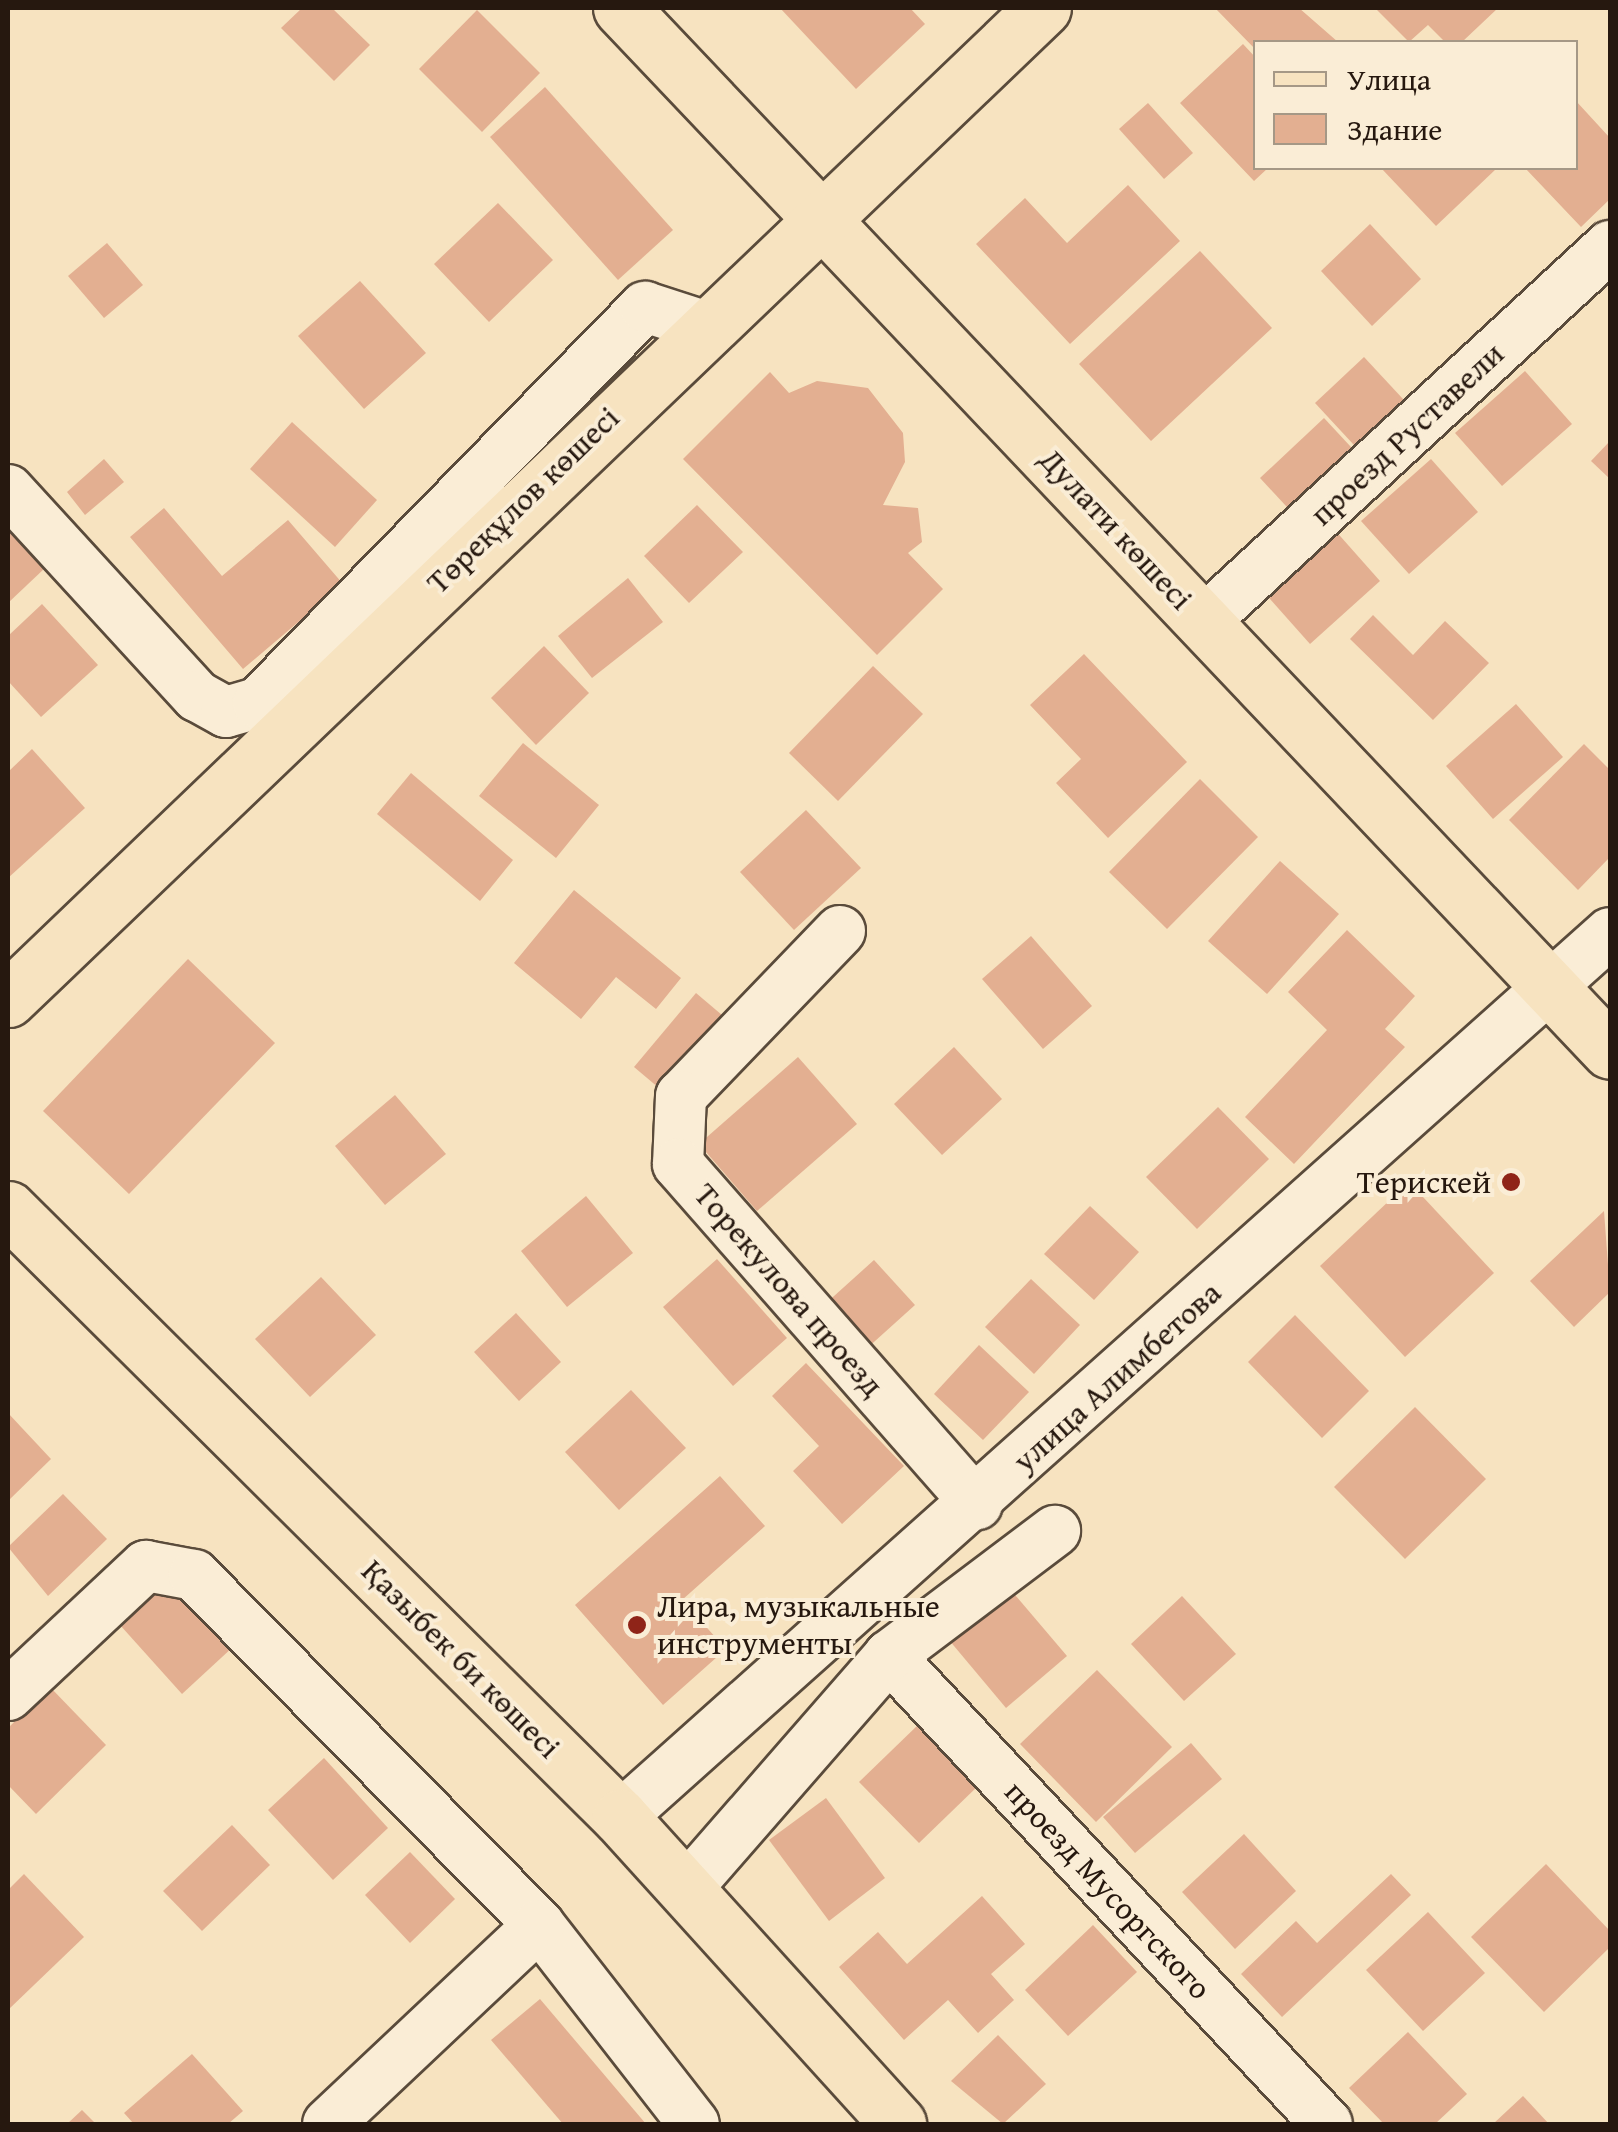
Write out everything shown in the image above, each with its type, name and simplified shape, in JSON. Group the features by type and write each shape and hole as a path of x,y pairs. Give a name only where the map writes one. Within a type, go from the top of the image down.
{"main road":[{"name":"Дулати көшесі","path":"621,8 1610,1051"},
{"name":"Төреқұлов көшесі","path":"8,998 818,214 1043,8"},
{"name":"Қазыбек би көшесі","path":"8,1209 620,1817 898,2124"}],"street":[{"name":"проезд Руставели","path":"1204,621 1610,246"},
{"path":"8,490 197,696 226,712 258,703 645,306 704,326"},
{"name":"Торекулова проезд","path":"840,931 682,1096 678,1164 977,1504"},
{"name":"улица Алимбетова","path":"620,1817 977,1504 1610,933"},
{"path":"686,1889 888,1656 1055,1530"},
{"path":"8,1695 146,1566 194,1575 539,1926 694,2124"},
{"name":"проезд Мусоргского","path":"888,1656 1327,2124"},
{"path":"328,2124 539,1926"}],"building":[{"path":"302,8 332,8 370,45 334,81 281,28"},
{"path":"780,8 910,8 925,24 856,89"},
{"path":"1215,8 1299,8 1336,40 1253,40 1253,47"},
{"path":"1375,8 1498,8 1464,40 1443,40 1428,25 1407,40"},
{"path":"477,10 540,73 482,132 419,69"},
{"path":"1243,44 1253,55 1253,170 1266,170 1254,181 1180,103"},
{"path":"545,87 673,230 618,280 490,137"},
{"path":"1148,103 1193,153 1164,179 1119,129"},
{"path":"1578,103 1610,138 1610,199 1581,227 1527,170 1578,170"},
{"path":"1383,170 1495,170 1436,226"},
{"path":"1128,185 1180,241 1070,344 976,244 1025,198 1067,243"},
{"path":"498,203 553,260 489,322 434,264"},
{"path":"1370,224 1421,279 1372,326 1321,271"},
{"path":"107,243 143,285 104,318 68,276"},
{"path":"1200,251 1272,328 1151,441 1079,364"},
{"path":"360,281 426,353 364,409 298,336"},
{"path":"1364,357 1416,413 1366,458 1315,403"},
{"path":"1525,371 1572,424 1502,486 1455,433"},
{"path":"770,372 789,393 817,381 868,388 903,433 905,462 883,505 918,508 922,542 908,553 943,589 877,655 683,459"},
{"path":"1324,418 1364,461 1299,520 1260,478"},
{"path":"292,422 377,500 335,547 250,469"},
{"path":"1610,441 1610,479 1591,461"},
{"path":"104,459 124,482 85,515 67,492"},
{"path":"1431,459 1478,512 1409,574 1361,521"},
{"path":"697,505 743,552 689,603 644,556"},
{"path":"164,508 222,576 288,520 343,584 243,669 130,537"},
{"path":"8,528 45,568 8,603"},
{"path":"1333,528 1380,581 1310,644 1263,591"},
{"path":"628,578 663,622 592,678 558,636"},
{"path":"42,604 98,665 41,717 8,681 8,636"},
{"path":"1373,615 1413,655 1445,621 1489,663 1433,720 1350,639"},
{"path":"544,646 589,693 536,745 491,698"},
{"path":"1084,654 1187,762 1108,838 1056,783 1081,759 1030,705"},
{"path":"873,666 923,714 838,801 789,753"},
{"path":"1516,704 1563,757 1493,819 1446,766"},
{"path":"523,743 599,805 556,858 479,796"},
{"path":"1584,744 1610,770 1610,857 1578,890 1509,820"},
{"path":"32,749 85,808 8,878 8,772"},
{"path":"411,773 513,860 480,901 377,814"},
{"path":"1200,779 1258,837 1167,929 1109,872"},
{"path":"806,810 861,868 794,930 740,872"},
{"path":"1280,861 1339,914 1267,994 1208,941"},
{"path":"574,890 681,978 656,1009 616,977 581,1019 514,963"},
{"path":"1347,930 1415,996 1385,1029 1405,1047 1294,1164 1245,1117 1327,1030 1288,992"},
{"path":"1031,936 1092,1006 1043,1049 982,979"},
{"path":"188,959 275,1043 129,1194 43,1111"},
{"path":"696,993 735,1026 672,1099 634,1067"},
{"path":"954,1047 1002,1099 942,1155 894,1104"},
{"path":"798,1057 857,1124 757,1211 699,1144"},
{"path":"395,1095 446,1154 385,1205 335,1146"},
{"path":"1218,1107 1269,1159 1197,1229 1146,1177"},
{"path":"1409,1182 1494,1273 1405,1357 1320,1266"},
{"path":"586,1196 633,1253 567,1307 521,1251"},
{"path":"1090,1206 1139,1252 1094,1300 1044,1254"},
{"path":"1604,1211 1610,1292 1574,1327 1530,1281"},
{"path":"717,1259 787,1338 733,1386 663,1307"},
{"path":"874,1260 915,1305 854,1360 813,1315"},
{"path":"321,1277 376,1335 310,1397 255,1339"},
{"path":"1031,1279 1080,1325 1034,1374 985,1327"},
{"path":"516,1313 561,1362 519,1401 474,1352"},
{"path":"1295,1315 1369,1391 1322,1438 1248,1362"},
{"path":"979,1345 1029,1392 983,1440 934,1394"},
{"path":"806,1363 904,1466 842,1524 793,1471 819,1446 772,1396"},
{"path":"631,1390 686,1448 619,1510 565,1452"},
{"path":"1415,1407 1486,1479 1405,1559 1334,1487"},
{"path":"8,1413 51,1459 8,1501"},
{"path":"720,1476 765,1526 682,1600 726,1649 663,1705 575,1605"},
{"path":"63,1494 107,1539 48,1596 8,1547"},
{"path":"173,1578 234,1646 182,1694 120,1625"},
{"path":"1010,1589 1067,1656 1006,1708 949,1640"},
{"path":"1182,1596 1236,1654 1184,1701 1131,1644"},
{"path":"1097,1670 1172,1747 1096,1822 1020,1744"},
{"path":"50,1687 106,1745 36,1814 8,1785 8,1728"},
{"path":"920,1723 979,1785 919,1843 859,1782"},
{"path":"1191,1743 1222,1779 1135,1853 1103,1817"},
{"path":"324,1758 388,1828 333,1880 268,1810"},
{"path":"826,1798 885,1878 829,1921 769,1840"},
{"path":"232,1825 270,1865 202,1931 163,1891"},
{"path":"1244,1834 1296,1891 1235,1949 1182,1892"},
{"path":"410,1852 455,1899 410,1943 365,1895"},
{"path":"1546,1864 1610,1931 1610,1947 1544,2012 1471,1937"},
{"path":"24,1874 84,1937 8,2010 8,1890"},
{"path":"1391,1874 1411,1895 1282,2017 1241,1974 1296,1921 1317,1943"},
{"path":"982,1896 1025,1944 991,1974 1014,2000 978,2033 948,2000 904,2040 839,1967 878,1932 907,1964"},
{"path":"1428,1912 1485,1973 1423,2031 1366,1970"},
{"path":"1093,1925 1137,1972 1068,2036 1025,1990"},
{"path":"540,1999 646,2124 563,2124 491,2040"},
{"path":"1408,2032 1467,2094 1435,2124 1384,2124 1349,2088"},
{"path":"998,2035 1046,2084 1003,2124 951,2081"},
{"path":"192,2054 243,2111 228,2124 134,2124 124,2113"},
{"path":"1523,2096 1549,2124 1493,2124"},
{"path":"82,2110 96,2124 67,2124"}],"place":[{"name":"Терискей","path":"1511,1182"},
{"name":"Лира, музыкальные инструменты","path":"637,1625"}]}
